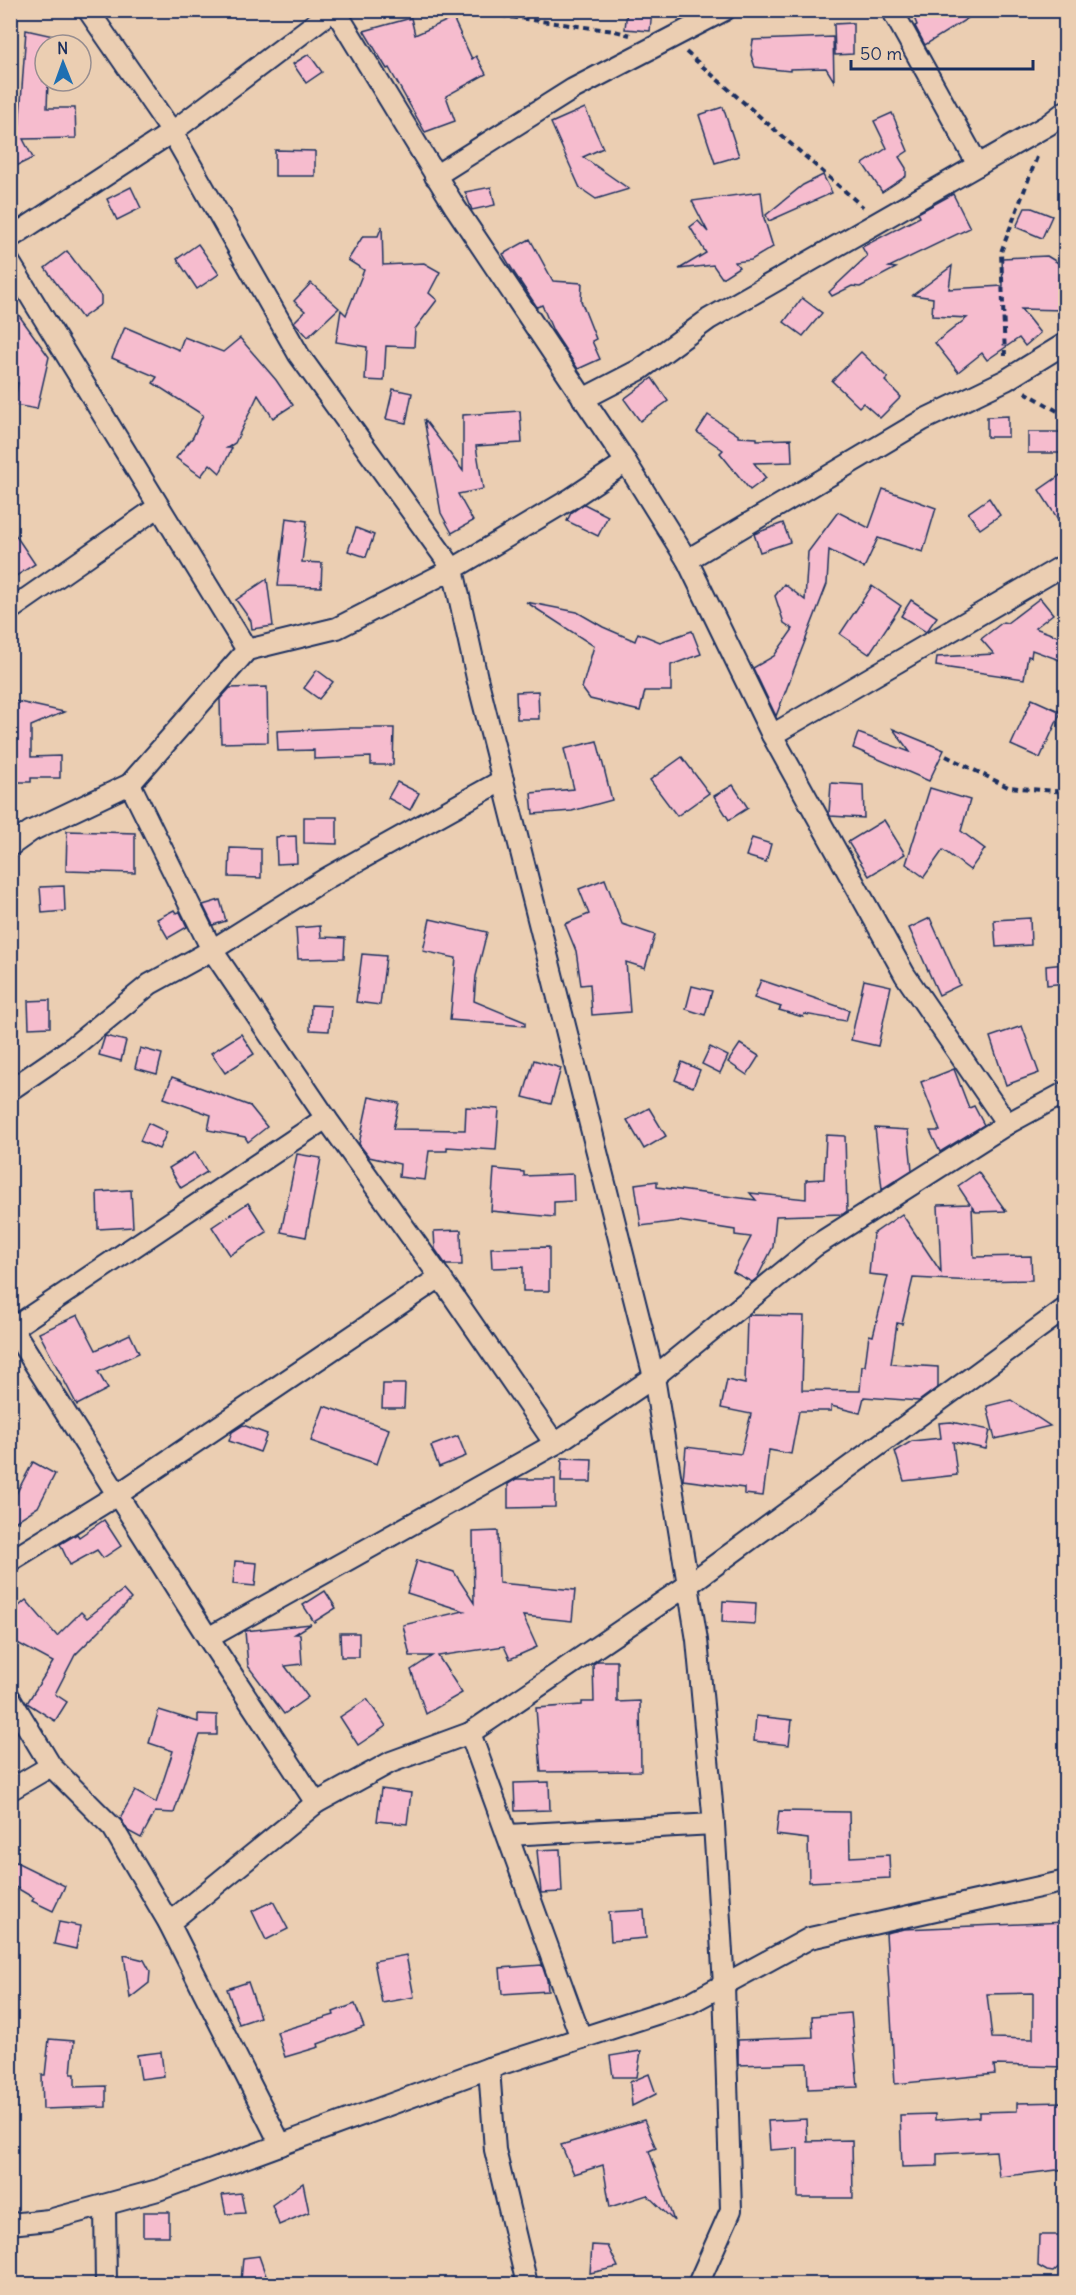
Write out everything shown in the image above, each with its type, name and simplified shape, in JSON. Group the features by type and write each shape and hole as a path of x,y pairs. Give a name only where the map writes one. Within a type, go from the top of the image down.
{"street":[{"path":"88,10 172,132 299,355 453,569 477,678 654,1377 697,1640 714,1824 724,1985 731,2210 699,2284"},
{"path":"10,238 172,132 334,10 435,176 626,462 687,560 772,735 905,975 1007,1124"},
{"path":"435,176 573,89 725,10"},
{"path":"892,10 978,165"},
{"path":"583,399 641,369 709,319 1048,125 1065,111"},
{"path":"10,263 247,650"},
{"path":"687,560 923,420 1006,380 1065,343"},
{"path":"10,846 31,831 130,784 247,650 337,628 453,569 572,498 626,462"},
{"path":"10,610 158,507"},
{"path":"772,735 1065,564"},
{"path":"10,1090 74,1047 150,984 212,950 327,878 503,780"},
{"path":"130,784 212,950 326,1119 440,1277 555,1444"},
{"path":"208,1638 555,1444 654,1377 815,1246 1007,1124 1065,1092"},
{"path":"316,1803 11,1328 326,1119"},
{"path":"10,1562 117,1496 440,1277"},
{"path":"169,1923 316,1803 391,1762 470,1733 688,1585 1065,1308"},
{"path":"10,1698 51,1766 112,1828 169,1923 281,2145"},
{"path":"470,1733 581,2038"},
{"path":"10,1790 51,1766"},
{"path":"508,1835 714,1824"},
{"path":"10,2224 49,2220 158,2190 489,2067 690,2002 810,1938 1065,1881"},
{"path":"489,2067 495,2150 527,2284"},
{"path":"105,2205 106,2284"}],"path":[{"path":"480,13 615,31 686,52 880,221"},
{"path":"1048,125 1047,144 1035,161 1001,252 1006,380 1065,416"},
{"path":"945,756 1008,787 1065,792"}],"building":[{"path":"627,10 652,10 650,31 625,29"},
{"path":"911,10 981,10 925,45 915,26 917,25"},
{"path":"411,18 415,35 453,18 472,59 476,56 486,74 446,96 455,121 425,132 389,68 387,69 364,31"},
{"path":"853,23 853,54 835,55 834,24"},
{"path":"26,30 40,33 33,33 33,93 48,93 47,108 75,108 76,138 23,139 33,158 10,169 10,112 19,131"},
{"path":"833,37 834,81 826,68 790,69 790,71 755,67 751,55 753,40"},
{"path":"309,54 322,72 306,83 293,64"},
{"path":"723,107 739,156 715,163 699,115"},
{"path":"585,108 603,148 583,157 629,189 596,199 580,188 551,123"},
{"path":"892,113 908,151 899,157 906,168 906,176 882,192 863,164 887,148 874,121"},
{"path":"275,150 315,151 315,176 275,176"},
{"path":"823,175 832,193 769,221 766,215 803,185"},
{"path":"131,187 141,208 117,220 107,199"},
{"path":"491,187 495,205 472,210 465,192"},
{"path":"761,192 764,218 773,247 751,260 735,262 739,267 722,278 713,265 679,269 706,253 690,227 698,221 708,232 692,201"},
{"path":"953,194 970,228 889,267 896,268 860,287 852,286 832,296 829,292 867,256 862,247 920,217 918,213"},
{"path":"1025,208 1032,208 1052,216 1042,238 1016,227"},
{"path":"382,226 383,265 424,263 440,272 429,293 437,300 415,329 414,347 386,346 384,381 365,380 367,347 336,342 341,310 346,315 364,270 348,260 363,236 378,236"},
{"path":"530,239 553,281 582,283 581,301 596,339 592,341 600,359 578,369 553,331 542,305 537,307 503,254"},
{"path":"198,244 219,274 197,289 177,259"},
{"path":"67,251 101,296 101,304 82,318 45,268"},
{"path":"1047,256 1065,267 1065,310 1021,309 1040,333 1025,346 1019,338 987,360 982,353 958,372 935,343 967,318 932,316 933,298 913,295 952,266 949,289 1003,286 1002,258"},
{"path":"311,283 339,308 308,337 294,322 305,311 294,301"},
{"path":"802,298 822,313 803,336 784,322"},
{"path":"10,303 49,357 37,409 14,405 18,383 10,382"},
{"path":"125,327 179,350 184,337 223,352 240,338 276,380 293,405 273,418 258,395 235,443 227,448 232,448 220,473 210,464 201,476 176,458 193,437 203,415 153,383 157,377 112,358"},
{"path":"861,352 888,378 885,381 901,397 880,418 863,403 859,407 832,381"},
{"path":"652,378 668,401 640,421 624,399"},
{"path":"393,389 412,393 406,423 386,419"},
{"path":"520,411 522,443 476,446 483,489 458,494 473,521 452,533 441,513 424,419 463,471 463,415"},
{"path":"708,415 738,437 757,438 757,440 791,439 792,462 754,463 766,478 750,490 720,453 723,450 697,432"},
{"path":"1008,416 1008,437 987,437 987,417"},
{"path":"1028,432 1065,432 1065,453 1028,453"},
{"path":"1065,472 1065,530 1039,490"},
{"path":"883,489 936,508 923,552 878,538 864,568 829,550 827,584 776,716 753,668 774,656 793,629 784,623 775,596 784,584 805,600 808,552 838,512 869,528"},
{"path":"989,498 1000,515 980,529 968,513"},
{"path":"584,504 608,516 598,536 567,521 571,513"},
{"path":"286,518 307,521 302,562 322,563 321,587 278,586"},
{"path":"783,523 790,542 760,552 754,534"},
{"path":"10,527 35,564 10,580"},
{"path":"356,528 374,535 366,557 348,551"},
{"path":"267,579 273,626 252,629 251,621 236,600"},
{"path":"872,586 901,606 869,654 840,634"},
{"path":"1040,598 1053,614 1035,628 1065,639 1065,662 1032,650 1031,657 1028,656 1024,679 936,666 937,657 994,654 981,639"},
{"path":"911,600 937,617 926,632 901,616"},
{"path":"526,602 577,612 635,641 638,633 660,642 692,631 701,654 671,665 671,691 645,691 640,711 590,699 582,688 594,646"},
{"path":"317,670 333,682 319,699 304,688"},
{"path":"267,687 268,742 221,743 220,699 230,688"},
{"path":"538,691 539,719 517,719 516,692"},
{"path":"1032,699 1061,712 1040,758 1011,745"},
{"path":"10,700 64,712 31,726 31,757 60,756 60,778 31,778 31,782 10,782"},
{"path":"394,728 393,765 371,765 371,757 314,759 314,750 278,751 277,731"},
{"path":"893,729 944,750 929,781 853,748 858,733 910,752"},
{"path":"597,741 612,800 572,811 533,814 531,793 574,789 564,749"},
{"path":"682,757 709,793 677,816 650,780"},
{"path":"397,782 419,793 410,810 388,798"},
{"path":"831,783 863,785 864,818 830,816"},
{"path":"733,785 748,808 729,820 714,796"},
{"path":"930,788 970,800 961,831 985,849 970,870 943,850 924,877 906,864"},
{"path":"304,817 337,817 337,844 304,843"},
{"path":"884,820 905,854 869,876 848,842"},
{"path":"67,831 135,833 135,873 66,871"},
{"path":"296,836 297,863 277,864 276,837"},
{"path":"752,838 771,844 766,862 746,856"},
{"path":"230,848 261,849 261,878 229,877"},
{"path":"605,879 622,924 655,935 645,968 626,962 630,1012 592,1015 590,984 581,985 576,951 565,924 589,914 579,889"},
{"path":"64,886 65,911 42,913 40,887"},
{"path":"220,900 226,921 213,925 203,905"},
{"path":"174,910 176,913 180,912 187,927 168,938 157,919"},
{"path":"930,918 960,985 939,995 909,928"},
{"path":"1030,918 1031,945 996,947 994,920"},
{"path":"430,919 487,932 476,976 474,1001 525,1022 525,1026 450,1020 456,958 423,951"},
{"path":"320,926 321,937 345,938 344,958 298,959 296,928"},
{"path":"362,954 386,956 380,1005 356,1002"},
{"path":"1065,964 1065,983 1047,985 1046,966"},
{"path":"761,980 849,1010 846,1021 804,1014 803,1017 779,1010 781,1007 754,998"},
{"path":"864,980 891,986 878,1046 851,1040"},
{"path":"692,986 712,991 705,1015 686,1009"},
{"path":"50,1000 50,1027 29,1028 28,1001"},
{"path":"311,1005 331,1006 329,1031 310,1030"},
{"path":"1022,1026 1039,1073 1006,1085 990,1037"},
{"path":"241,1034 254,1054 225,1073 211,1053"},
{"path":"105,1036 126,1041 121,1061 99,1055"},
{"path":"740,1044 759,1056 747,1075 728,1062"},
{"path":"710,1047 728,1056 720,1073 702,1064"},
{"path":"140,1048 162,1054 157,1074 135,1068"},
{"path":"534,1060 561,1068 551,1104 523,1097"},
{"path":"682,1062 700,1070 693,1087 675,1080"},
{"path":"954,1069 969,1108 974,1106 984,1125 940,1152 930,1131 940,1131 921,1082"},
{"path":"172,1077 250,1106 267,1127 248,1142 245,1137 208,1130 211,1115 164,1098"},
{"path":"369,1097 399,1103 393,1129 465,1130 466,1107 499,1109 496,1150 447,1147 447,1151 429,1151 425,1180 399,1177 400,1164 369,1157 359,1144"},
{"path":"649,1108 666,1136 644,1149 627,1120"},
{"path":"148,1123 167,1132 159,1149 140,1141"},
{"path":"875,1128 908,1130 912,1170 882,1189"},
{"path":"826,1135 845,1136 847,1211 843,1214 776,1216 773,1247 757,1278 752,1282 733,1272 751,1237 735,1235 735,1230 679,1221 641,1226 635,1184 657,1181 657,1187 756,1200 750,1193 806,1199 806,1180 824,1179"},
{"path":"195,1152 207,1172 181,1188 169,1168"},
{"path":"297,1154 321,1158 306,1237 281,1232"},
{"path":"494,1169 524,1172 524,1176 573,1174 574,1201 554,1202 554,1217 491,1211"},
{"path":"978,1172 1006,1211 976,1212 972,1207 974,1257 1031,1256 1032,1280 975,1281 913,1278 902,1324 897,1323 891,1364 938,1367 938,1387 919,1401 864,1397 860,1413 831,1406 831,1411 799,1411 791,1454 769,1450 763,1496 744,1494 744,1488 683,1480 686,1447 741,1454 751,1414 721,1408 727,1380 745,1384 747,1317 750,1315 804,1316 802,1390 860,1391 862,1366 865,1366 869,1335 873,1336 888,1276 869,1274 873,1234 902,1214 941,1272 938,1205 970,1204 958,1186"},
{"path":"131,1190 133,1227 98,1229 97,1192"},
{"path":"248,1203 267,1232 230,1255 212,1227"},
{"path":"461,1230 462,1265 446,1265 435,1249 434,1231"},
{"path":"549,1247 549,1291 523,1291 523,1267 492,1268 491,1248"},
{"path":"78,1315 96,1350 130,1334 139,1353 98,1372 108,1389 77,1405 39,1333"},
{"path":"383,1384 405,1384 404,1408 382,1408"},
{"path":"1011,1400 1050,1426 995,1439 987,1406"},
{"path":"324,1406 389,1429 377,1464 311,1441"},
{"path":"951,1422 990,1430 986,1449 953,1442 957,1475 904,1481 895,1451 912,1441 941,1438 939,1423"},
{"path":"243,1425 267,1434 260,1452 229,1441 232,1432"},
{"path":"458,1436 466,1456 439,1467 431,1446"},
{"path":"562,1458 592,1459 591,1482 561,1482"},
{"path":"33,1462 55,1474 38,1507 10,1525 10,1499 15,1496"},
{"path":"516,1479 555,1479 555,1507 508,1508 508,1484"},
{"path":"104,1520 121,1546 103,1558 97,1550 70,1565 60,1544 77,1534 79,1537"},
{"path":"498,1531 499,1583 575,1590 572,1621 523,1616 537,1647 510,1659 504,1646 438,1656 462,1693 426,1714 411,1670 432,1656 410,1656 403,1625 464,1611 407,1593 417,1560 454,1572 474,1603 473,1532"},
{"path":"235,1561 257,1563 255,1586 233,1584"},
{"path":"123,1590 131,1599 75,1655 55,1694 67,1702 55,1721 27,1703 53,1662 10,1639 10,1614 26,1600 57,1636 81,1612 87,1618"},
{"path":"325,1591 336,1608 314,1622 303,1605"},
{"path":"723,1601 756,1603 755,1624 722,1622"},
{"path":"311,1624 295,1634 300,1634 302,1664 285,1666 308,1697 284,1714 248,1666 245,1631"},
{"path":"340,1633 359,1633 359,1657 341,1657"},
{"path":"598,1661 617,1661 617,1702 640,1701 641,1771 541,1772 536,1708 594,1702 593,1664"},
{"path":"367,1699 386,1726 358,1745 340,1717"},
{"path":"159,1710 198,1722 198,1714 217,1715 217,1735 200,1735 174,1813 155,1812 141,1838 128,1831 120,1818 135,1791 156,1803 173,1751 149,1743"},
{"path":"756,1716 792,1720 789,1745 754,1741"},
{"path":"549,1782 550,1810 515,1811 514,1783"},
{"path":"381,1789 411,1793 407,1824 377,1821"},
{"path":"779,1811 849,1812 850,1857 889,1855 890,1878 809,1882 808,1839 776,1835"},
{"path":"560,1849 562,1892 541,1893 537,1850"},
{"path":"10,1859 65,1886 53,1911 32,1901 34,1898 10,1884"},
{"path":"273,1901 288,1929 266,1940 252,1911"},
{"path":"644,1910 646,1938 611,1941 609,1912"},
{"path":"59,1922 80,1926 76,1949 54,1944"},
{"path":"1065,1922 1065,2067 994,2065 995,2074 895,2084 886,1933 904,1929","holes":["1033,1993 1033,2039 992,2038 987,1994"]},
{"path":"124,1955 144,1960 150,1971 149,1983 130,1998"},
{"path":"406,1955 414,1997 382,2003 374,1961"},
{"path":"542,1965 548,1991 502,1994 500,1968"},
{"path":"248,1982 260,2017 239,2024 227,1989"},
{"path":"355,2004 364,2027 318,2044 319,2047 285,2057 277,2032 334,2015 333,2012"},
{"path":"851,2013 858,2087 808,2089 807,2063 738,2065 738,2040 813,2037 812,2016"},
{"path":"49,2039 74,2041 71,2074 75,2074 75,2087 106,2086 106,2107 43,2109 42,2075 45,2075"},
{"path":"641,2051 637,2077 613,2077 610,2056"},
{"path":"161,2052 164,2076 141,2079 137,2055"},
{"path":"649,2074 656,2094 632,2106 630,2082"},
{"path":"1065,2102 1065,2169 999,2177 996,2151 937,2154 937,2166 902,2167 900,2115 935,2114 935,2120 979,2117 979,2112 1017,2111 1017,2103"},
{"path":"806,2119 807,2141 852,2140 853,2198 798,2198 798,2148 770,2150 768,2121"},
{"path":"644,2120 656,2148 649,2151 674,2221 647,2195 610,2207 603,2165 574,2174 561,2145"},
{"path":"303,2183 309,2212 279,2225 272,2205"},
{"path":"241,2193 245,2213 226,2214 222,2195"},
{"path":"143,2212 169,2212 169,2236 143,2236"},
{"path":"1039,2235 1060,2235 1063,2263 1053,2272 1038,2266"},
{"path":"592,2245 608,2246 618,2267 590,2273"},
{"path":"259,2256 266,2276 241,2281 243,2258"}]}
